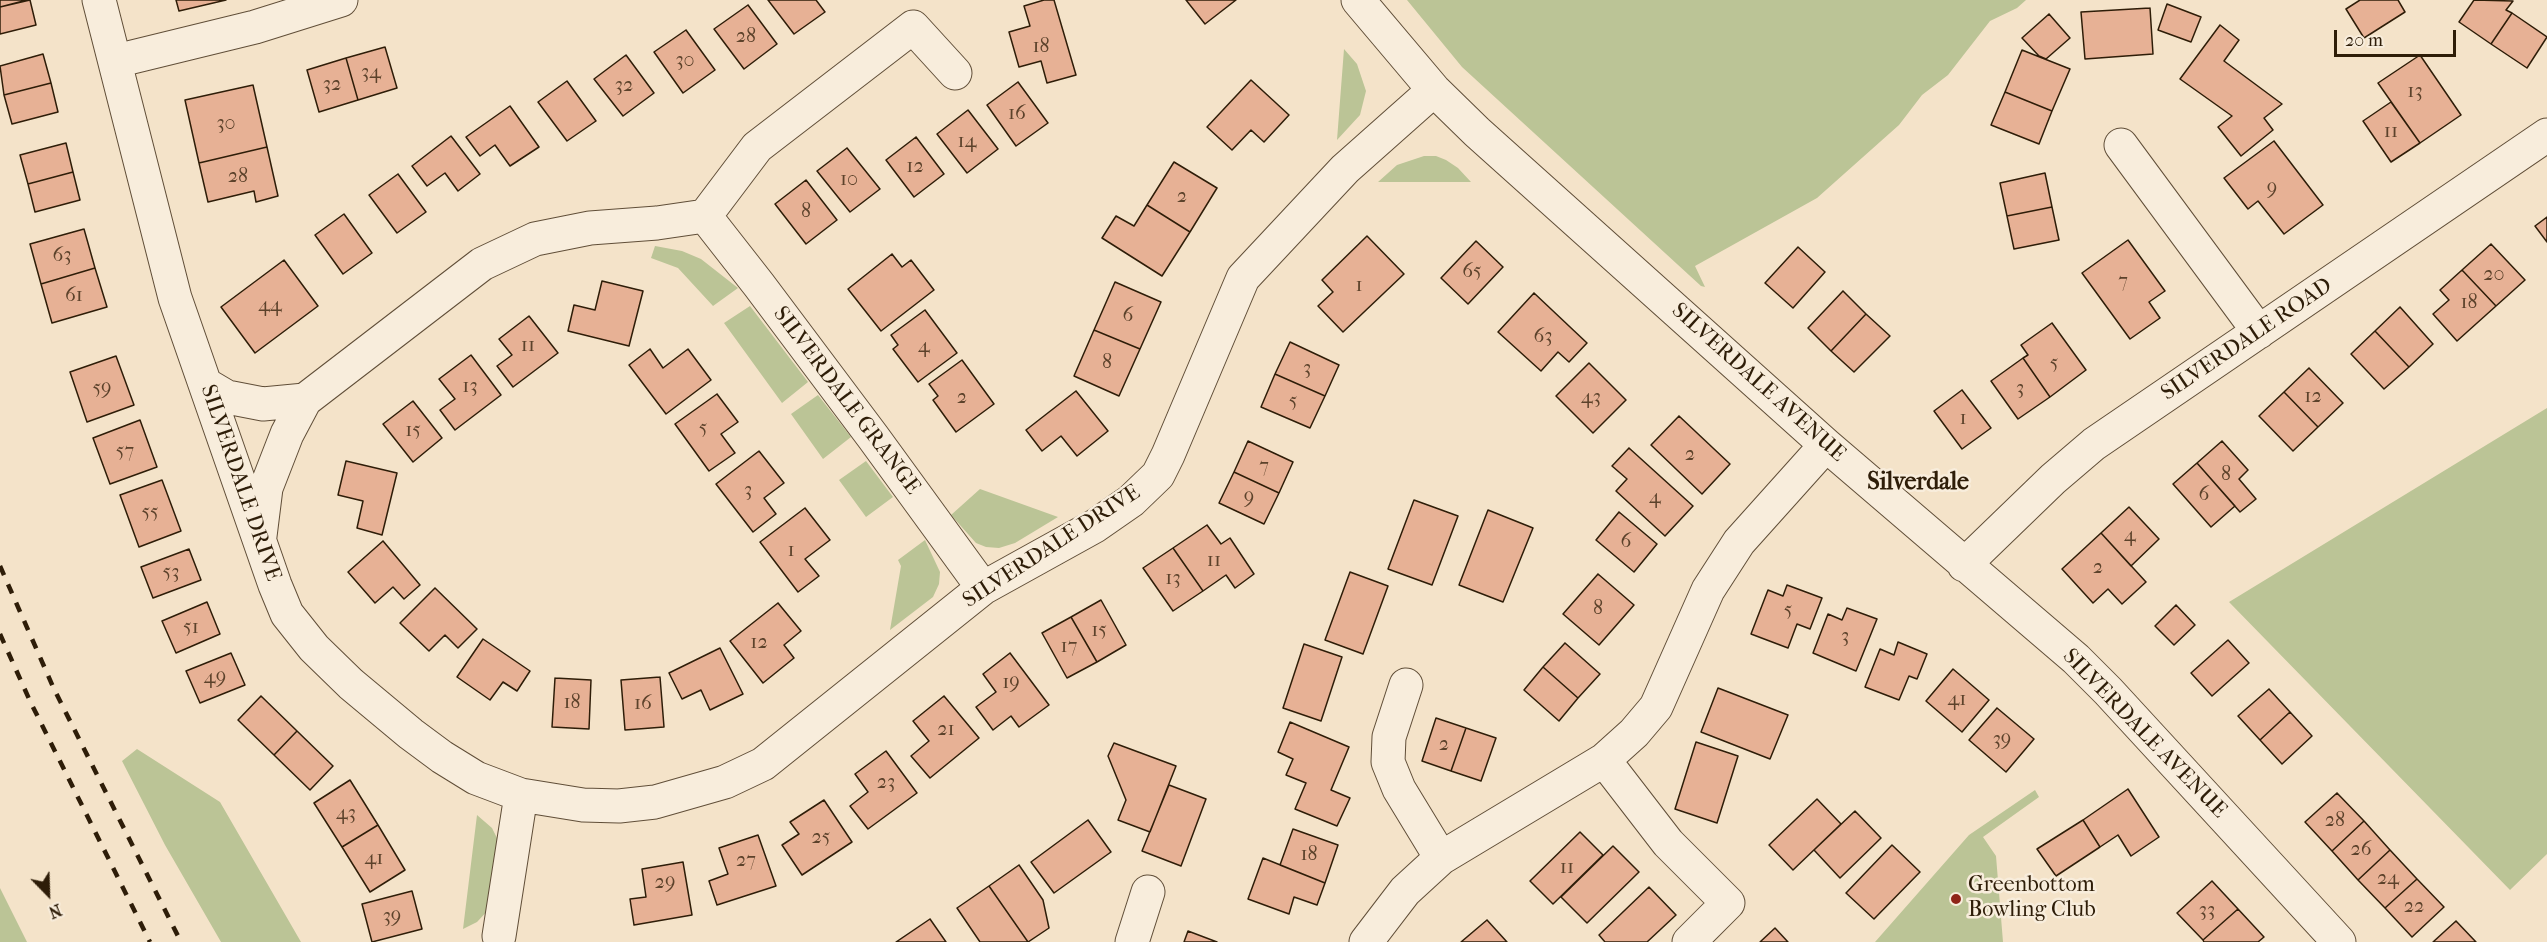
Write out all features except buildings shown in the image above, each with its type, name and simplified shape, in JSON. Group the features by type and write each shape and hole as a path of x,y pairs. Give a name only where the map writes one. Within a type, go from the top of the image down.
{"street":[{"name":"SILVERDALE DRIVE","path":"99,0 175,298 287,614 314,648 344,677 411,734 442,756 476,778 521,795 583,806 619,806 655,802 725,782 763,764 983,588 1095,526 1131,501 1158,475 1243,278 1345,169 1434,90"},
{"path":"116,61 255,27 341,0"},
{"name":"SILVERDALE AVENUE","path":"1358,0 1434,90 1477,132 1826,445 2076,659 2339,942"},
{"path":"260,542 266,488 287,434 305,400 482,264 535,239 590,228 657,223 705,216 757,147 913,27 955,73"},
{"name":"SILVERDALE ROAD","path":"1964,565 2052,479 2094,444 2547,135"},
{"path":"2121,145 2259,332"},
{"name":"SILVERDALE GRANGE","path":"705,216 936,521 983,588"},
{"path":"205,384 227,397 263,404 305,400"},
{"path":"1366,942 1406,891 1441,858 1604,760 1634,733 1656,707 1708,590 1739,542 1826,445"},
{"path":"1406,685 1389,737 1388,762 1399,789 1441,858"},
{"path":"1604,760 1668,843 1728,903 1689,942"},
{"path":"499,936 521,795"},
{"path":"1132,942 1148,892"}],"green space":[{"path":"1407,0 2026,0 2017,8 1990,21 1948,75 1922,95 1899,125 1817,198 1695,266 1705,287 1701,286 1462,67"},
{"path":"1344,49 1357,64 1366,91 1360,115 1337,140"},
{"path":"1424,156 1436,156 1446,160 1458,168 1471,182 1378,182 1397,165"},
{"path":"655,246 682,251 701,259 738,288 713,306 678,268 651,258"},
{"path":"750,306 808,382 782,403 724,323"},
{"path":"818,395 851,437 823,459 791,414"},
{"path":"2547,408 2547,854 2510,890 2229,602"},
{"path":"866,461 893,497 866,517 839,480"},
{"path":"980,489 1058,517 1015,543 999,548 986,547 976,543 951,515"},
{"path":"925,540 940,572 939,584 933,597 890,630 901,566 898,560"},
{"path":"137,749 220,802 301,942 221,942 165,845 122,761"},
{"name":"Greenbottom Bowling Club","path":"2035,790 2039,797 1983,837 1996,856 2003,942 1875,942 1969,835"},
{"path":"477,815 492,828 499,842 493,905 477,922 463,929"},
{"path":"0,888 27,942 0,942"}],"railway":[{"path":"0,566 54,689 181,942"},
{"path":"0,634 30,701 150,942"}],"place":[{"name":"Greenbottom Bowling Club","path":"1956,899"}],"district":[{"name":"Silverdale","path":"1918,483"}]}
